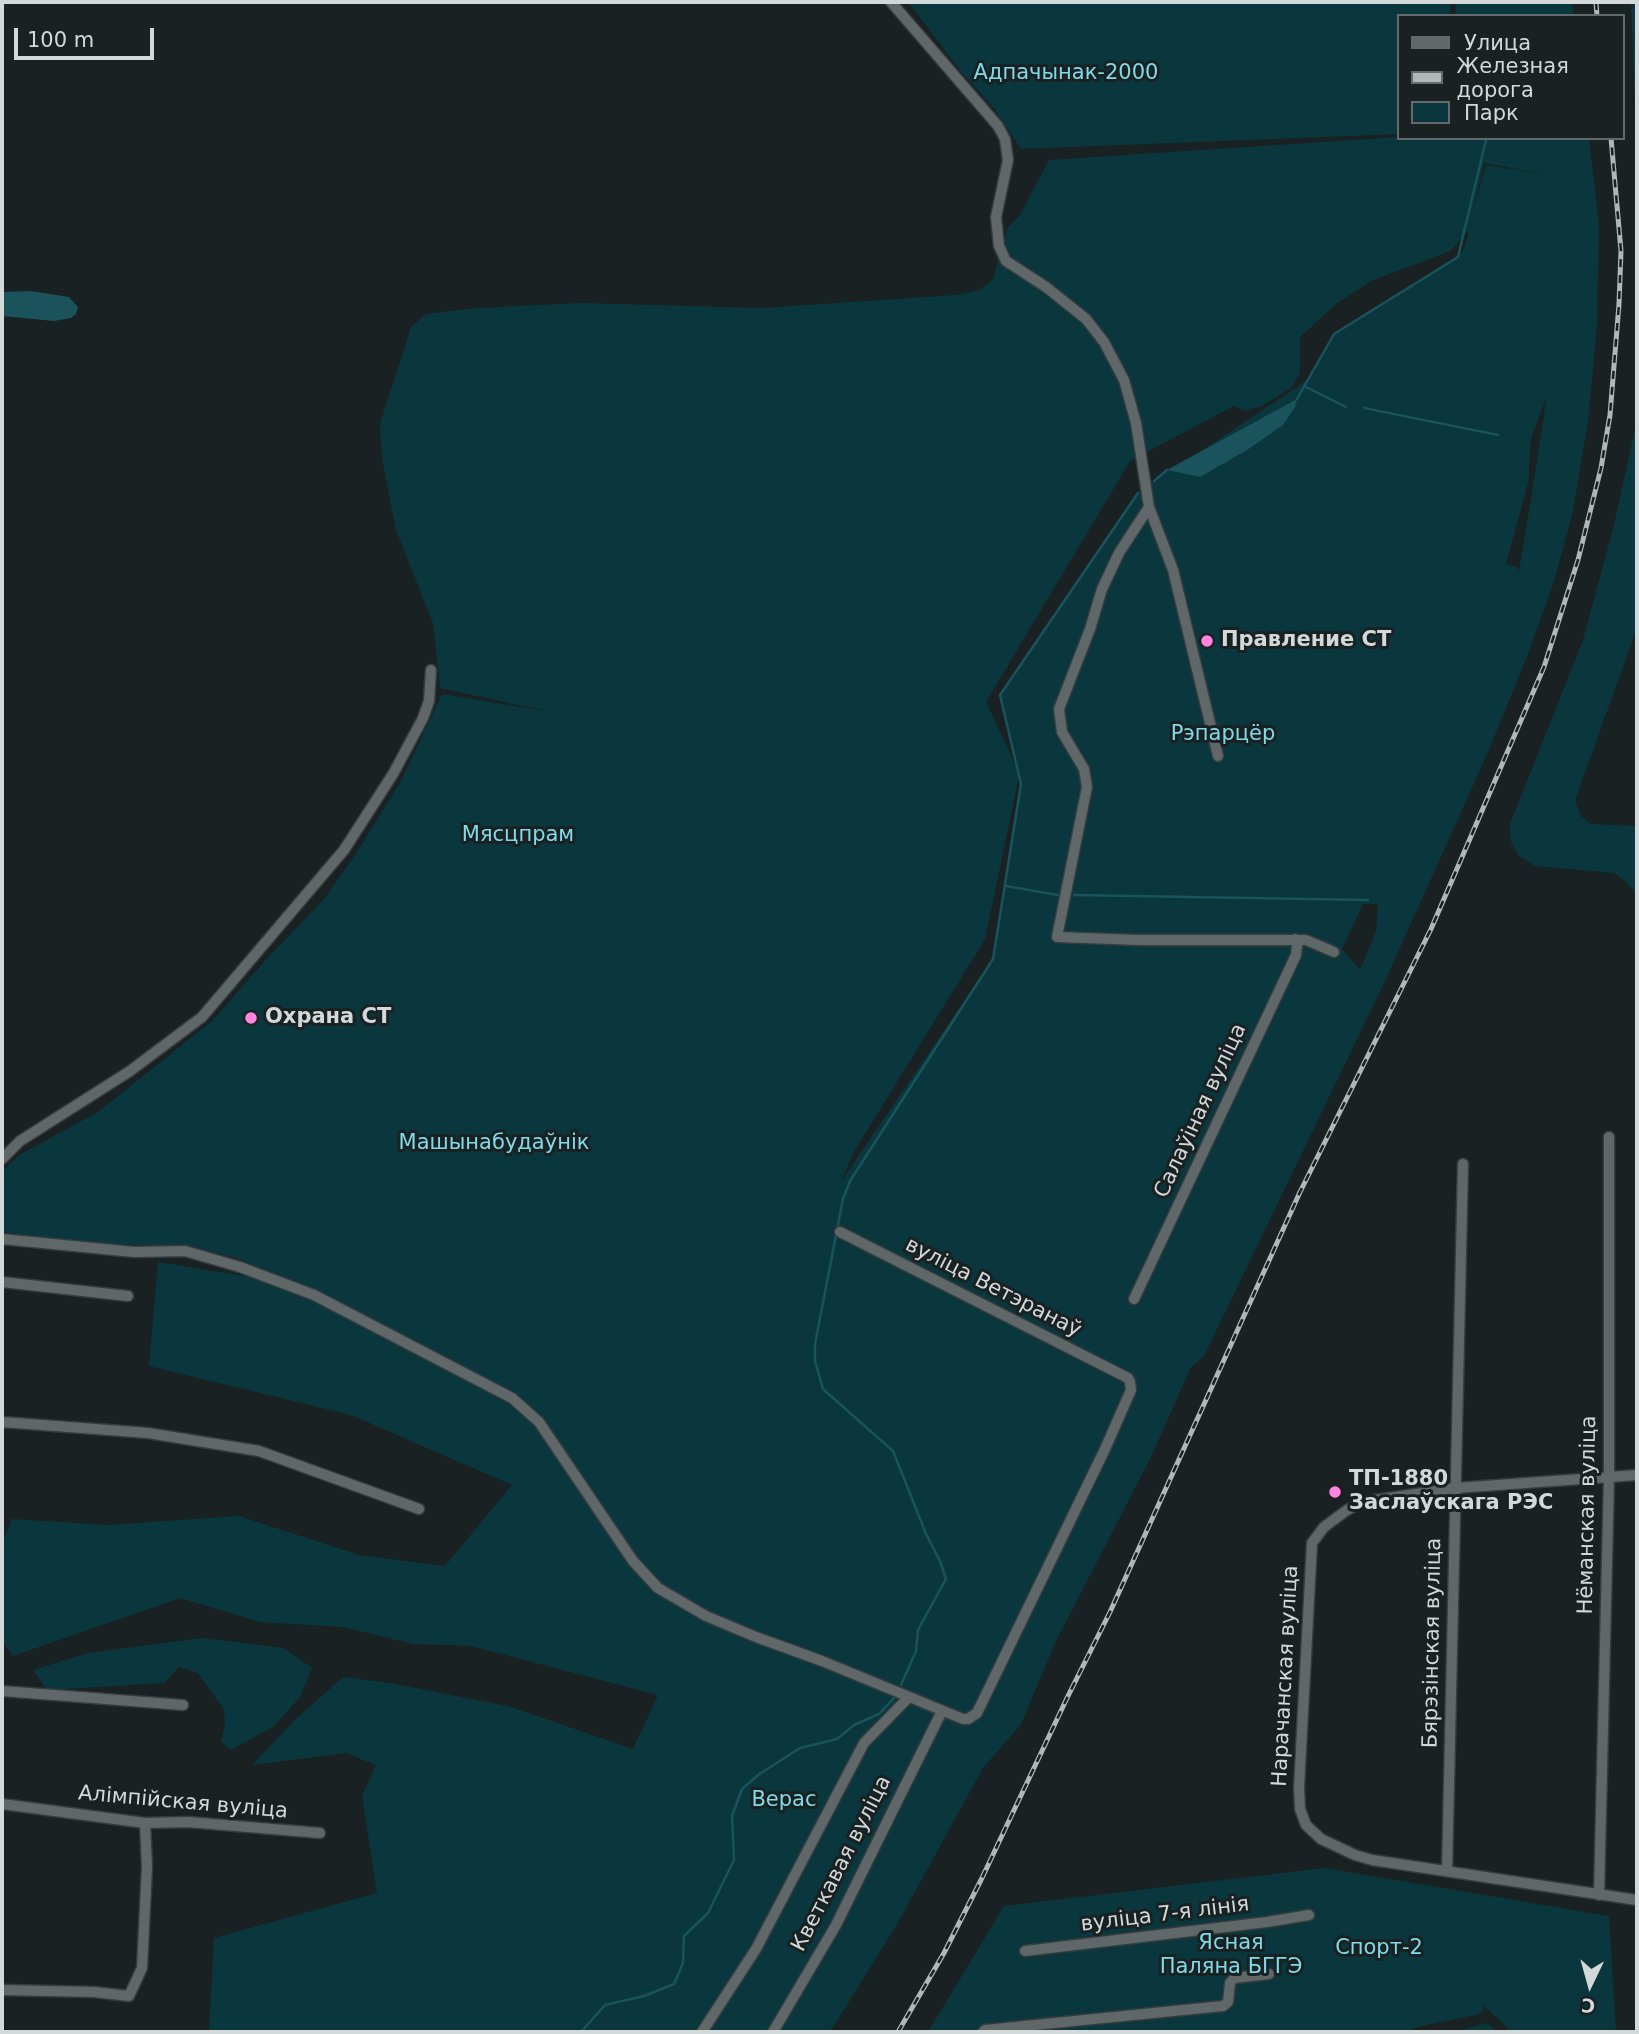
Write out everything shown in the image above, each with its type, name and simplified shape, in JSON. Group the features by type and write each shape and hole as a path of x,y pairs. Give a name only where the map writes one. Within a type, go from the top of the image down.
{"street":[{"path":"891,2 1002,132 1008,160 996,217 999,246 1006,261 1046,287 1086,319 1104,342 1124,380 1136,423 1149,507 1173,570 1218,756"},
{"path":"1149,507 1119,552 1102,589 1090,629 1059,709 1062,732 1084,769 1087,787 1057,937 1139,940 1295,939 1313,941 1334,952"},
{"path":"2,1159 20,1141 131,1071 202,1017 344,850 393,774 423,718 429,701 431,670"},
{"name":"Салаўіная вуліца","path":"1134,1299 1296,955 1295,939"},
{"name":"Нёманская вуліца","path":"1599,1895 1609,1477 1609,1137"},
{"name":"Бярэзінская вуліца","path":"1447,1871 1463,1164"},
{"name":"вуліца Ветэранаў","path":"840,1232 1128,1378 1131,1390 977,1713 968,1719 962,1719 942,1711"},
{"path":"2,1239 134,1252 185,1251 240,1267 314,1294 512,1398 539,1422 633,1561 658,1588 706,1616 942,1711"},
{"path":"2,1282 128,1296"},
{"path":"2,1422 148,1433 260,1451 419,1510"},
{"path":"1456,1488 1637,1475"},
{"name":"Нарачанская вуліца","path":"1456,1488 1362,1502 1324,1527 1312,1543 1299,1787 1300,1809 1306,1825 1332,1846 1372,1860 1637,1900"},
{"path":"2,1691 183,1704"},
{"path":"702,2032 756,1949 864,1743 909,1697"},
{"name":"Кветкавая вуліца","path":"773,2032 836,1925 942,1711"},
{"name":"Алімпійская вуліца","path":"2,1804 145,1823 188,1822 320,1833"},
{"path":"2,1990 94,1992 129,1996 142,1968 147,1867 145,1823"},
{"name":"вуліца 7-я лінія","path":"1026,1951 1309,1915"},
{"path":"984,2031 1223,2006 1228,2001 1230,1983 1234,1978 1269,1974"}],"green space":[{"name":"Адпачынак-2000","path":"908,2 1451,2 1449,14 1398,14 1398,134 1021,149 994,108 963,74"},
{"path":"1457,2 1572,2 1574,14 1455,14"},
{"path":"1631,2 1637,2 1637,151 1635,109"},
{"path":"1398,137 1398,140 1589,140 1599,225 1597,325 1588,422 1572,515 1554,581 1488,752 1385,981 1204,1356 1191,1367 1150,1459 1056,1641 1021,1724 983,1768 896,1926 830,2032 209,2032 214,1938 377,1893 362,1796 376,1765 346,1753 252,1765 297,1718 343,1677 390,1683 508,1706 633,1749 658,1695 471,1646 413,1644 343,1627 260,1622 180,1598 13,1656 2,1641 2,1544 12,1519 107,1525 239,1516 359,1555 445,1566 512,1485 351,1415 149,1366 158,1262 293,1284 237,1258 188,1246 94,1244 2,1232 2,1180 5,1168 21,1154 98,1112 212,1021 324,899 355,855 401,781 442,694 551,712 440,688 433,623 396,530 382,458 380,424 411,327 426,314 477,308 581,303 762,308 956,295 980,290 993,279 1008,227 1019,217 1049,160","holes":["1484,163 1554,176 1486,165 1473,211","1469,230 1465,246 1458,257 1334,334 1309,379 1203,450 1167,470 1138,493 1000,695 1015,764 986,702 1130,461 1234,406 1245,411 1262,406 1291,388 1300,373 1300,337 1336,304 1371,281 1450,251","1547,396 1519,571 1517,567 1506,564 1528,483 1531,438","1019,776 1021,784 993,959 840,1183 855,1150 985,939","1363,904 1378,904 1376,931 1360,970 1342,949"]},
{"path":"1637,419 1637,628 1575,800 1580,815 1591,824 1637,826 1637,895 1614,873 1535,866 1519,856 1511,842 1510,824 1583,640 1614,525"},
{"path":"202,1638 284,1648 312,1668 300,1697 274,1726 231,1750 221,1741 225,1724 224,1709 198,1673 179,1667 164,1683 47,1690 33,1670 88,1653"},
{"path":"1324,1868 1609,1916 1616,2032 1509,2032 1482,2004 1483,2010 1480,2014 1402,2032 928,2032 1004,1906"},
{"path":"1487,2023 1498,2032 1456,2032"}],"shaded area":[{"path":"31,291 69,297 78,307 76,314 71,318 54,321 2,316 2,292"},
{"path":"1297,399 1283,425 1200,477 1167,470"}],"waterway":[{"path":"1297,399 1334,334 1458,257 1486,140"},
{"path":"1306,387 1346,407"},
{"path":"1364,408 1498,435"},
{"path":"1154,481 1167,470"},
{"path":"901,1685 916,1651 918,1630 946,1579 893,1451 823,1389 815,1361 815,1344 843,1199 850,1181 993,959 1021,784 1000,695 1138,493"},
{"path":"1006,886 1058,895"},
{"path":"1074,895 1368,900"},
{"path":"581,2032 605,2005 644,1996 674,1984 683,1963 684,1936 708,1913 734,1860 732,1816 742,1789 758,1775 800,1748 837,1739 854,1725 879,1714 894,1698"}],"railway":[{"path":"1596,2 1597,14"},
{"path":"898,2032 944,1953 981,1880 1110,1612 1300,1192 1431,929 1544,667 1578,560 1601,468 1610,415 1621,251 1611,140"}],"place":[{"name":"Правление СТ","path":"1207,641"},
{"name":"Охрана СТ","path":"251,1018"},
{"name":"ТП-1880 Заслаўскага РЭС","path":"1335,1492"}],"park label":[{"name":"Рэпарцёр","path":"1223,735"},
{"name":"Мясцпрам","path":"518,836"},
{"name":"Машынабудаўнік","path":"494,1144"},
{"name":"Верас","path":"784,1801"},
{"name":"Спорт-2","path":"1379,1949"},
{"name":"Ясная Паляна БГГЭ","path":"1231,1956"}]}
